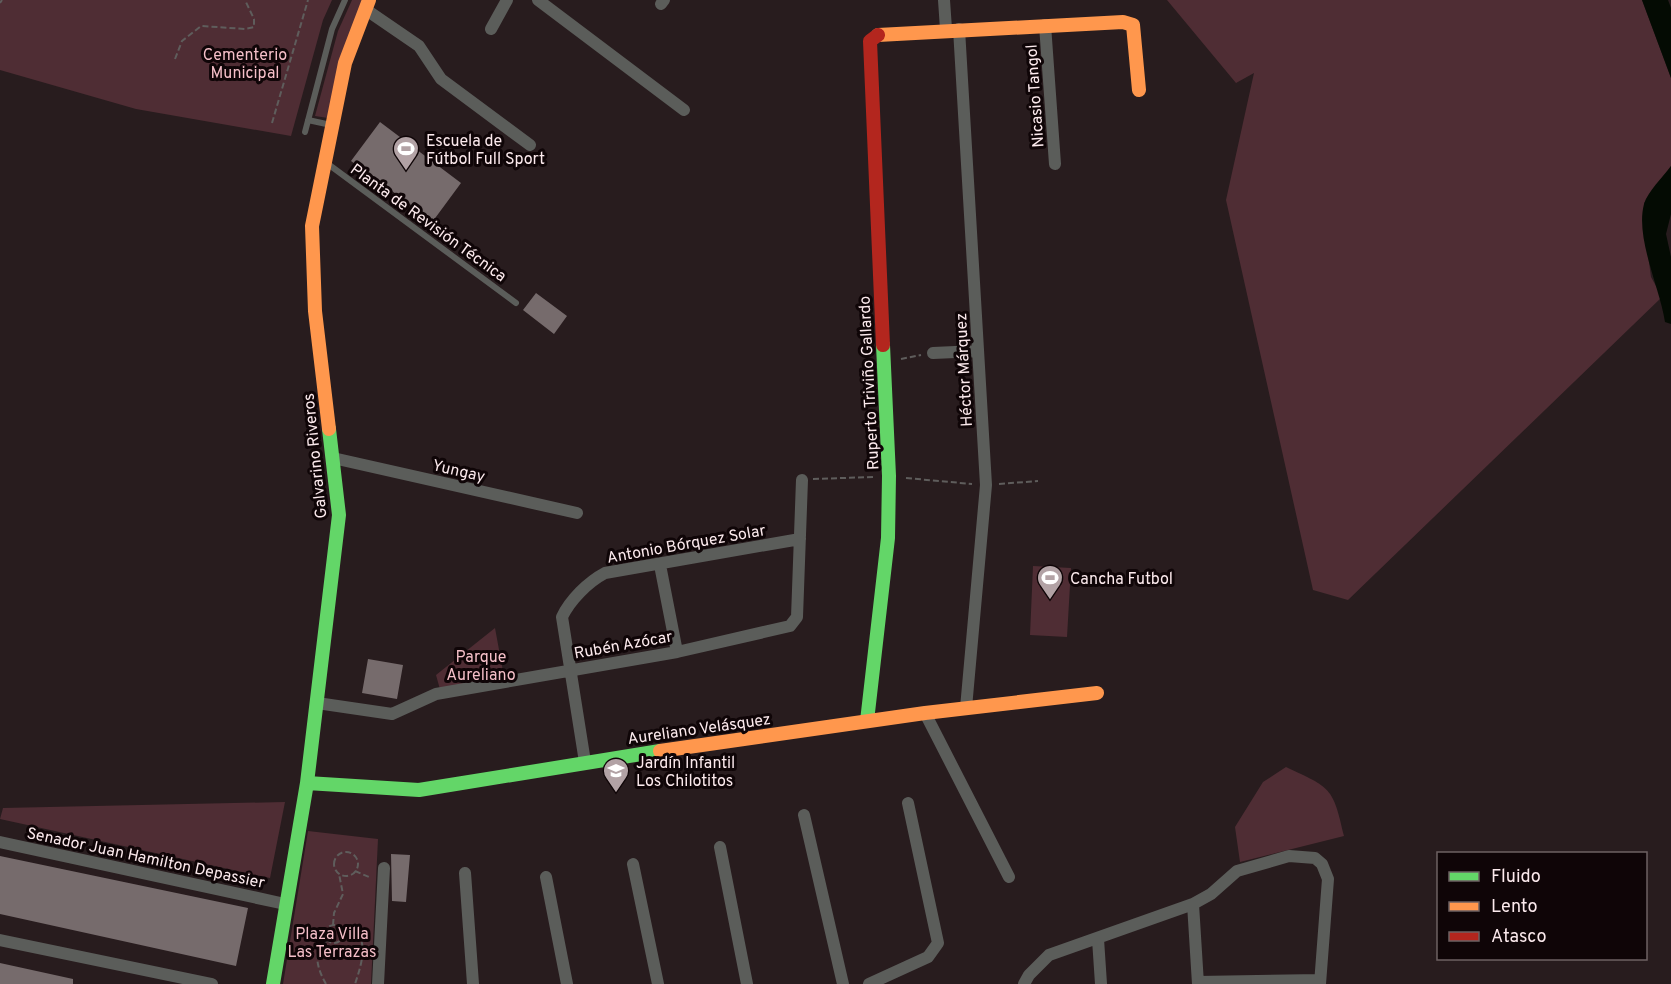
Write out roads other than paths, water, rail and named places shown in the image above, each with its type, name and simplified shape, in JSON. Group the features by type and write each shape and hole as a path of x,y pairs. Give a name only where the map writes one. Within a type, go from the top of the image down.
{"street":[{"path":"491,29 507,0"},
{"path":"538,0 684,110"},
{"name":"Héctor Márquez","path":"944,0 952,29 978,351 986,485 966,708"},
{"path":"366,3 419,46 441,79 530,144"},
{"name":"Galvarino Riveros","path":"273,984 307,783 339,515 315,311 312,226 345,63 366,3"},
{"path":"952,29 1123,22 1133,25 1139,90"},
{"name":"Nicasio Tangol","path":"1046,25 1055,164"},
{"name":"Ruperto Triviño Gallardo","path":"867,721 888,538 889,476 870,41 881,33 952,29"},
{"path":"933,353 978,351"},
{"name":"Yungay","path":"333,458 577,513"},
{"name":"Rubén Azócar","path":"317,703 392,714 436,694 677,652 790,626 797,617 802,480"},
{"name":"Antonio Bórquez Solar","path":"585,762 562,617 566,608 594,579 605,573 800,539"},
{"path":"660,565 677,652"},
{"name":"Aureliano Velásquez","path":"307,783 419,790 585,762 925,712 1097,693"},
{"path":"925,712 1010,877"},
{"path":"869,984 928,957 938,943 908,803"},
{"path":"804,815 843,984"},
{"name":"Senador Juan Hamilton Depassier","path":"0,842 285,904"},
{"path":"720,847 747,984"},
{"path":"1024,984 1029,975 1049,955 1193,904 1211,894 1237,871 1289,856 1315,858 1325,870 1328,879 1320,982 1198,983 1193,904"},
{"path":"633,864 658,984"},
{"path":"378,984 384,868"},
{"path":"465,873 473,984"},
{"path":"546,877 567,984"},
{"path":"1098,939 1101,984"},
{"path":"0,940 152,978 212,984"}],"lane":[{"path":"305,132 332,29 345,0"},
{"path":"308,120 333,125"},
{"name":"Planta de Revisión Técnica","path":"325,162 516,303"}],"place":[{"name":"Escuela de Fútbol Full Sport","path":"406,172"},
{"name":"Cancha Futbol","path":"1050,601"},
{"name":"Jardín Infantil Los Chilotitos","path":"616,794"}],"park label":[{"name":"Cementerio Municipal","path":"245,63"},
{"name":"Parque Aureliano","path":"481,665"},
{"name":"Plaza Villa Las Terrazas","path":"332,942"}]}
